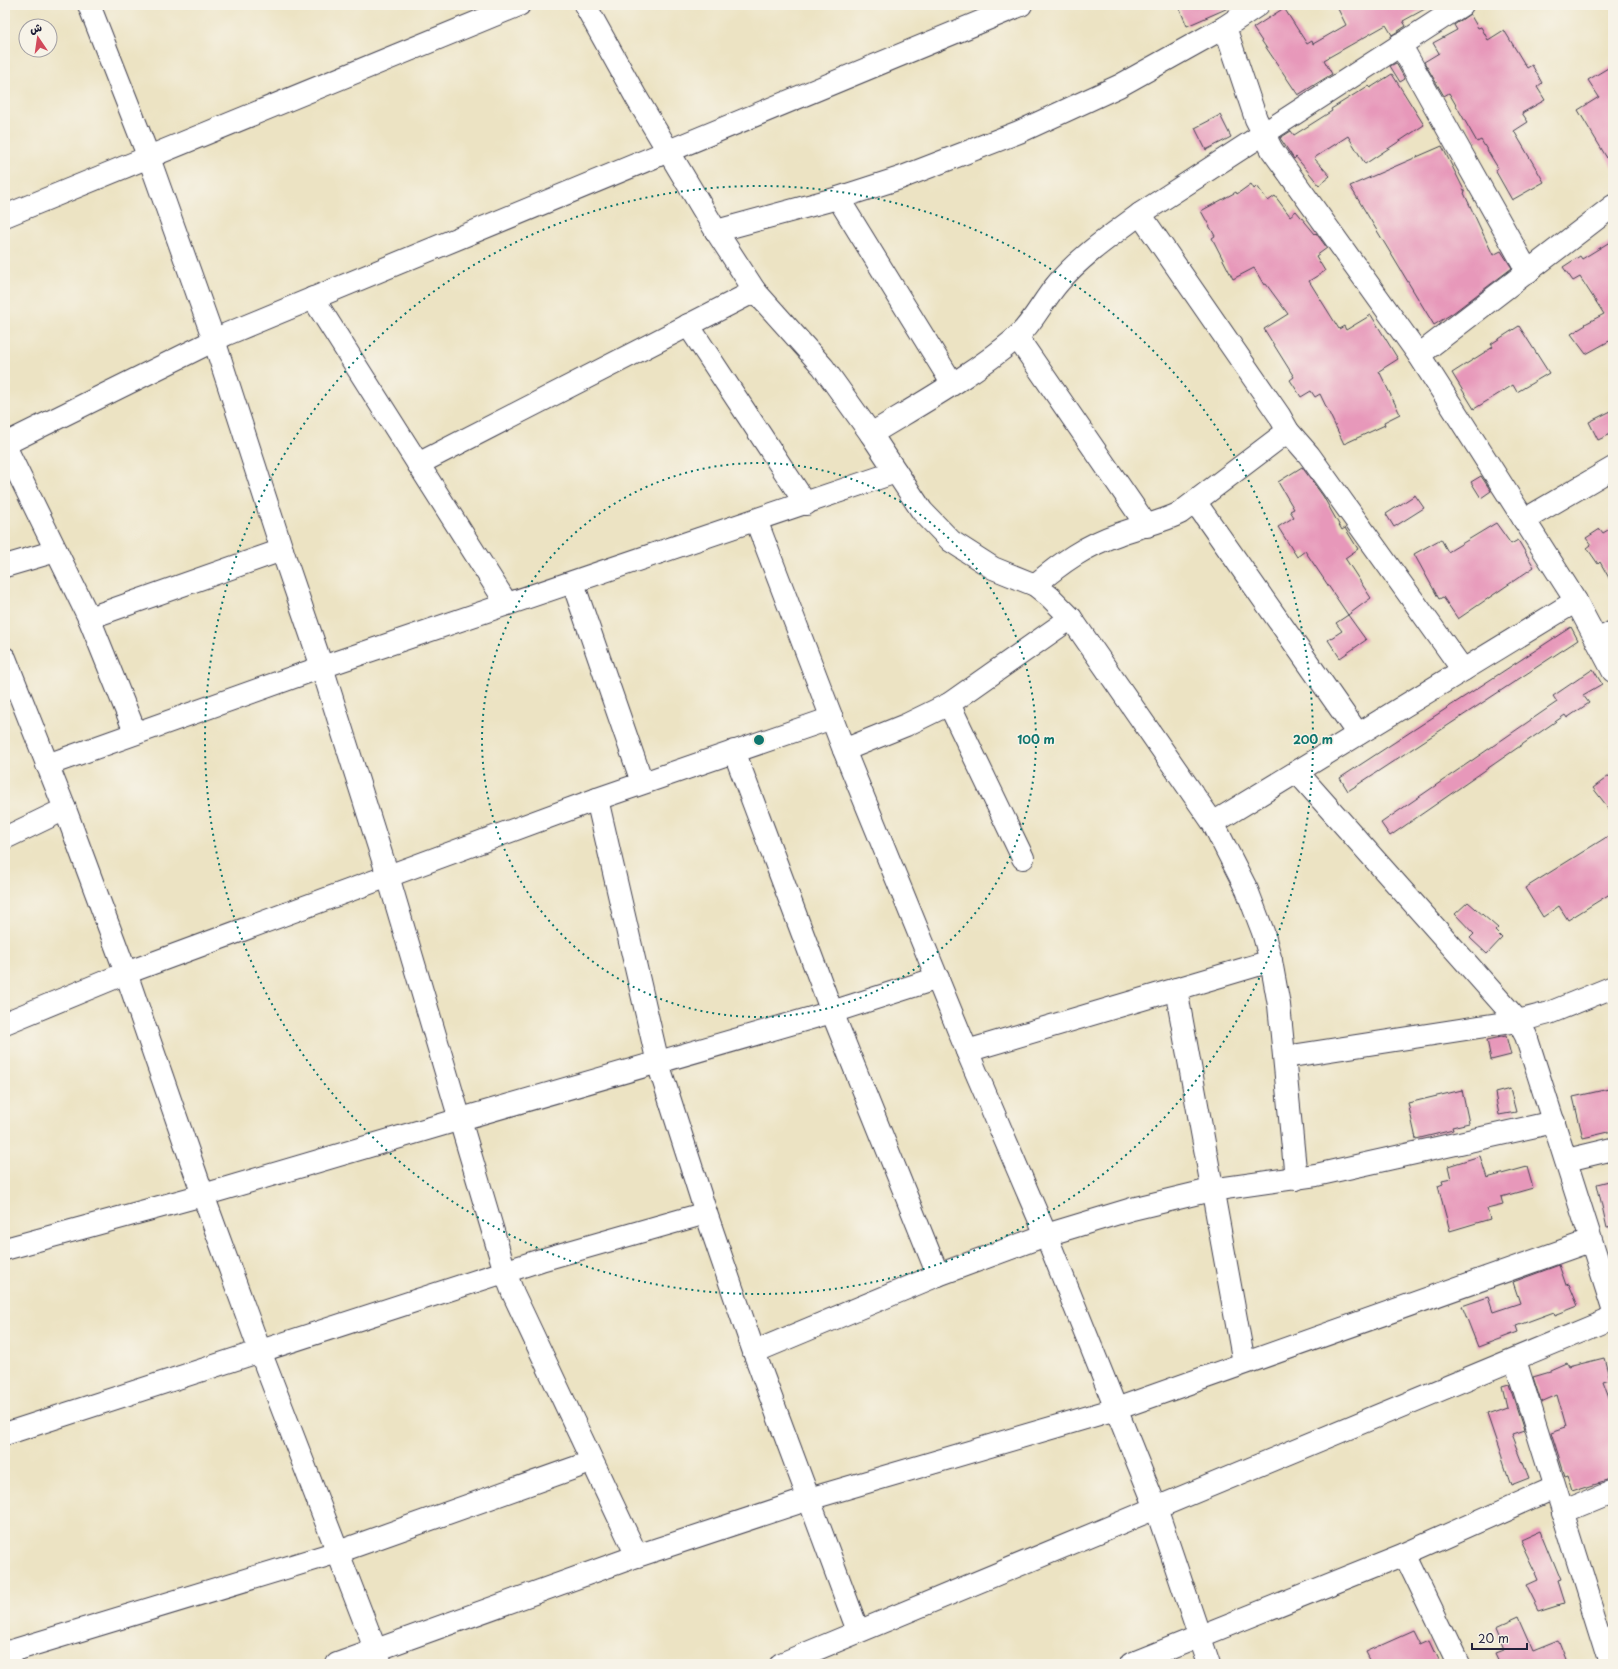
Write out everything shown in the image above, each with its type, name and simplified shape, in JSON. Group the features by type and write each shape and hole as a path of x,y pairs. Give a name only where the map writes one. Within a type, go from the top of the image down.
{"street":[{"path":"89,5 149,158 214,340 282,550 322,667 388,876 505,1272 513,1293 591,1462 637,1556"},
{"path":"5,216 519,5"},
{"path":"585,5 716,232 755,291 809,350 871,434 922,511 951,541 993,568 1035,585 1050,597 1071,618 1213,823 1247,890 1263,932 1271,961 1279,1005 1285,1057 1296,1179"},
{"path":"135,732 88,618 5,445 214,340 668,150 1021,5"},
{"path":"716,232 838,198 934,166 1064,112 1119,86 1232,16 1258,5"},
{"path":"871,434 952,384 1018,337 1058,283 1095,247 1140,214 1462,5"},
{"path":"1232,16 1262,134 1278,159 1419,355 1576,601 1605,636 1613,671"},
{"path":"1400,44 1528,272"},
{"path":"838,198 952,384"},
{"path":"1419,355 1613,206"},
{"path":"1140,214 1279,415 1288,431 1309,455 1463,670"},
{"path":"418,464 755,291"},
{"path":"313,298 507,604"},
{"path":"688,325 806,504"},
{"path":"1018,337 1148,526"},
{"path":"1035,585 1060,564 1080,550 1119,534 1166,520 1196,503 1288,431"},
{"path":"1524,520 1613,468"},
{"path":"47,765 135,732 322,667 806,504 896,472"},
{"path":"1196,503 1358,734"},
{"path":"756,520 844,750 967,1051 1046,1235 1156,1508 1209,1664"},
{"path":"5,566 56,550"},
{"path":"88,618 282,550"},
{"path":"573,583 642,782"},
{"path":"1213,823 1576,601"},
{"path":"844,750 906,725 948,704 1071,618"},
{"path":"5,658 66,809 126,973 203,1195 260,1351 378,1657"},
{"path":"948,704 1023,858"},
{"path":"5,1023 126,973 642,782 832,718"},
{"path":"734,751 832,1012 938,1275"},
{"path":"1297,772 1518,1021 1526,1036 1567,1160 1590,1241 1613,1309"},
{"path":"597,799 658,1063 706,1213 754,1352 858,1631"},
{"path":"5,838 66,809"},
{"path":"967,1051 1271,961"},
{"path":"5,1249 203,1195 658,1063 832,1012 938,978"},
{"path":"1285,1057 1518,1021 1548,1013 1613,987"},
{"path":"1176,989 1211,1190 1244,1363"},
{"path":"754,1352 938,1275 1046,1235 1132,1209 1211,1190 1296,1179 1554,1122"},
{"path":"1567,1160 1613,1149"},
{"path":"5,1434 548,1258 706,1213"},
{"path":"337,1664 378,1657 637,1556 809,1499 1116,1409 1590,1241"},
{"path":"781,1664 1613,1318"},
{"path":"1514,1360 1553,1488 1610,1664"},
{"path":"5,1653 338,1552 591,1462"},
{"path":"1131,1664 1406,1554 1553,1488"},
{"path":"1562,1512 1613,1492"},
{"path":"1406,1554 1458,1664"}],"building":[{"path":"1178,5 1235,5 1187,26"},
{"path":"1336,5 1432,5 1403,21 1406,26 1392,35 1386,25 1324,60 1332,74 1298,95 1253,28 1284,8 1307,44 1312,41 1313,44 1346,25"},
{"path":"1470,14 1478,28 1481,27 1488,40 1504,30 1527,68 1532,65 1542,83 1537,87 1545,100 1522,113 1528,122 1514,131 1544,182 1512,200 1495,170 1498,168 1481,140 1477,142 1449,93 1444,96 1424,62 1439,53 1433,43 1457,30 1454,25"},
{"path":"1396,63 1405,79 1400,82 1390,66"},
{"path":"1613,65 1613,168 1578,110 1599,97 1588,80"},
{"path":"1392,74 1424,125 1365,164 1348,136 1314,158 1330,176 1319,185 1296,157 1294,159 1280,138 1291,131 1294,135 1332,111 1331,109 1368,86 1370,88"},
{"path":"1220,115 1231,137 1206,150 1195,128"},
{"path":"1442,146 1465,192 1464,193 1493,255 1501,251 1512,268 1453,313 1434,325 1350,186"},
{"path":"1251,184 1254,189 1257,186 1268,201 1275,196 1290,216 1296,211 1315,234 1316,233 1327,248 1316,256 1325,271 1309,281 1339,329 1344,326 1346,330 1371,315 1398,359 1379,371 1400,414 1384,422 1385,425 1344,444 1320,394 1315,397 1311,391 1301,397 1290,380 1294,377 1264,329 1288,314 1266,284 1264,285 1254,268 1233,279 1212,238 1215,236 1201,211 1236,192 1237,194"},
{"path":"1613,240 1613,339 1586,354 1571,334 1586,325 1585,324 1604,314 1580,277 1573,281 1563,267 1580,256 1582,259"},
{"path":"1519,326 1549,373 1517,392 1513,385 1474,409 1452,373 1493,347 1491,344"},
{"path":"1613,410 1613,433 1598,440 1589,422"},
{"path":"1302,467 1323,496 1342,530 1345,528 1358,549 1345,558 1371,598 1348,615 1305,551 1297,557 1278,527 1294,517 1290,511 1294,509 1278,482"},
{"path":"1481,476 1491,491 1481,498 1471,482"},
{"path":"1415,495 1424,508 1394,527 1386,514"},
{"path":"1496,523 1511,544 1518,540 1534,567 1458,619 1443,597 1439,599 1414,554 1441,539 1448,552"},
{"path":"1613,527 1613,585 1600,562 1598,564 1587,548 1591,545 1586,538 1600,529 1603,533"},
{"path":"1348,615 1366,640 1340,658 1328,640 1342,631 1336,623"},
{"path":"1571,627 1578,640 1348,791 1340,778"},
{"path":"1593,669 1602,684 1583,695 1589,703 1567,718 1565,715 1390,836 1381,823 1557,702 1553,696"},
{"path":"1613,773 1613,814 1593,788"},
{"path":"1613,833 1613,892 1568,920 1559,906 1543,917 1525,888"},
{"path":"1468,902 1498,928 1495,931 1502,938 1487,954 1470,938 1474,934 1455,914"},
{"path":"1506,1036 1511,1055 1491,1060 1487,1040"},
{"path":"1613,1088 1613,1131 1583,1138 1573,1097"},
{"path":"1510,1089 1516,1112 1499,1115 1495,1093"},
{"path":"1462,1090 1469,1123 1452,1127 1453,1130 1416,1139 1408,1103"},
{"path":"1480,1156 1487,1178 1527,1167 1533,1188 1501,1197 1503,1205 1487,1209 1490,1219 1450,1231 1438,1186 1443,1184 1442,1181 1451,1179 1448,1166"},
{"path":"1613,1180 1613,1227 1607,1228 1597,1184"},
{"path":"1559,1265 1566,1285 1569,1284 1578,1306 1555,1315 1554,1312 1516,1326 1518,1332 1478,1347 1462,1306 1488,1297 1493,1312 1520,1303 1513,1282"},
{"path":"1604,1358 1610,1380 1603,1382 1613,1409 1613,1478 1573,1491 1568,1475 1565,1476 1551,1432 1566,1427 1557,1395 1541,1402 1533,1377 1550,1372 1550,1370 1566,1363 1568,1367"},
{"path":"1509,1384 1524,1431 1512,1435 1529,1478 1511,1485 1487,1414 1507,1407 1502,1386"},
{"path":"1540,1531 1560,1580 1557,1581 1564,1603 1539,1611 1526,1585 1537,1580 1534,1573 1535,1572 1520,1540"},
{"path":"1518,1617 1533,1651 1558,1641 1567,1664 1500,1664 1495,1653 1503,1650 1494,1628"},
{"path":"1413,1631 1420,1645 1429,1641 1440,1664 1372,1664 1366,1652"}]}
